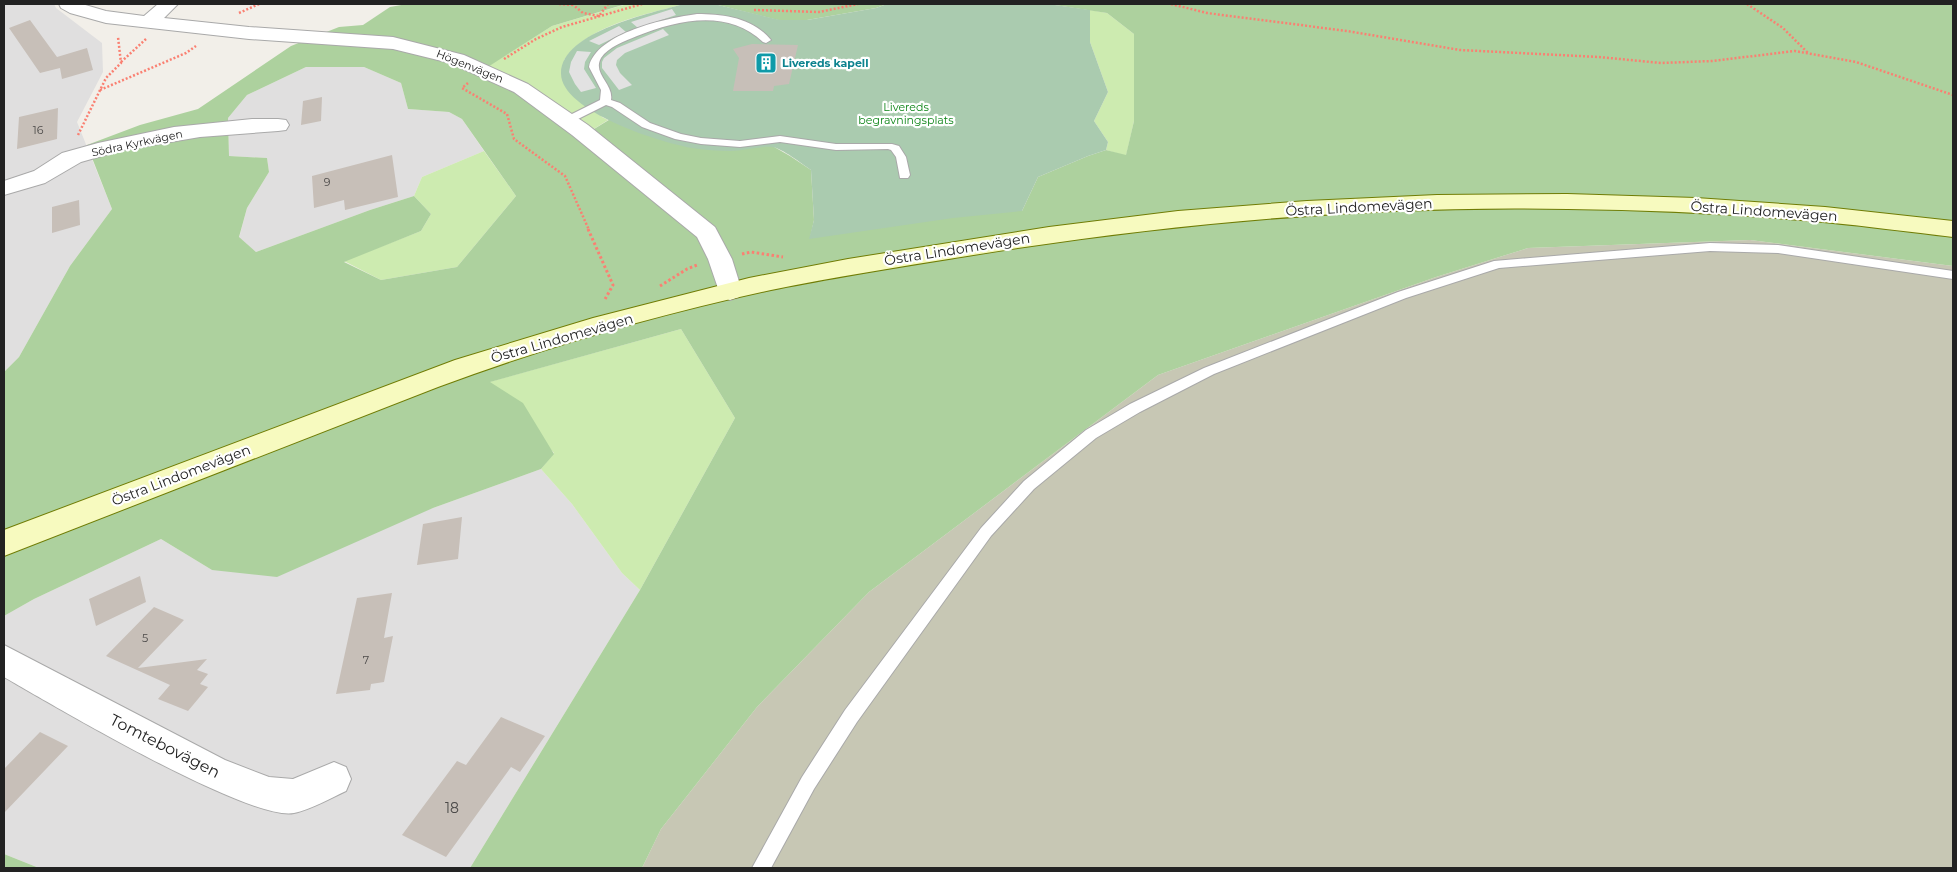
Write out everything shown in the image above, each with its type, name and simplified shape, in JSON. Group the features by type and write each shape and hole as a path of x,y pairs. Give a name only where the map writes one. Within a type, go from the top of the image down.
{"street":[{"path":"68,4 82,11 148,22 170,4"},
{"name":"Högenvägen","path":"148,22 249,33 393,43 457,59 521,88 665,197 707,233 720,259 730,291"},
{"name":"Södra Kyrkvägen","path":"4,188 46,174 64,161 126,143 220,128 278,125"},
{"name":"Östra Lindomevägen","path":"4,543 461,368 564,336 730,291 959,248 1080,230 1343,205 1524,202 1673,205 1791,212 1953,229"},
{"name":"Tomtebovägen","path":"4,660 80,703 198,764 268,794 293,796 334,779"}],"lane":[{"path":"605,102 607,97 606,88 593,69 598,55 620,40 660,24 689,17 715,17 752,27 766,40"},
{"path":"566,121 605,102 616,105 646,125 679,137 701,141 740,144 780,139 836,147 888,146 895,148 901,157 904,175"},
{"path":"761,868 808,783 851,716 986,532 1029,485 1091,434 1209,371 1446,279 1498,264 1710,247 1778,249 1953,275"}],"path":[{"path":"559,4 573,4 583,13 599,16"},
{"path":"599,16 608,4"},
{"path":"602,307 613,285 565,176 514,139 507,114 462,88 484,71 549,33 642,4"},
{"path":"748,9 810,13 828,12 858,4"},
{"path":"1171,4 1207,12 1347,31 1460,50 1599,57 1661,63 1712,61 1795,51 1856,62 1953,94"},
{"path":"1747,4 1783,28 1808,53"},
{"path":"121,63 118,34 148,22"},
{"path":"64,161 106,78 121,63 148,22"},
{"path":"100,90 186,52 201,43"}],"shaded area":[{"path":"4,4 54,4 56,8 102,43 103,72 77,122 112,209 70,266 19,357 4,372"},
{"path":"672,9 676,15 638,28 631,22"},
{"path":"619,26 626,32 599,45 589,41"},
{"path":"663,29 669,35 625,53 617,60 616,65 620,73 632,85 619,90 602,68 604,58 617,48"},
{"path":"577,51 591,52 585,62 584,69 596,88 581,92 575,84 569,72 571,62"},
{"path":"306,67 364,67 401,83 408,109 449,112 462,119 484,151 422,177 414,196 370,210 256,252 239,238 247,208 269,172 267,158 229,156 228,118 247,95"},
{"path":"1750,240 1953,266 1953,868 642,868 661,829 757,707 869,592 1158,375 1436,277 1528,248"},
{"path":"541,469 572,504 622,573 640,590 470,868 39,868 4,854 4,616 34,599 161,539 212,570 433,508"}],"green space":[{"path":"407,4 626,4 552,26 480,72 506,84 581,137 635,104 623,61 790,156 811,170 814,220 810,238 989,210 1022,211 1038,177 1106,150 1126,155 1134,121 1134,34 1107,13 1048,4 1953,4 1953,266 1750,240 1528,248 1436,277 1158,375 869,592 757,707 661,829 642,868 470,868 640,590 735,418 681,329 490,382 523,403 554,454 541,469 433,508 277,577 212,570 161,539 34,599 4,616 4,372 19,357 70,266 112,209 87,145 140,125 198,109 291,46 339,27 363,25 390,7","holes":["306,67 364,67 401,83 408,109 449,112 462,119 516,196 457,267 381,280 344,262 421,231 431,214 414,196 370,210 256,252 239,237 247,208 269,172 267,158 229,156 228,118 247,95"]},
{"path":"627,4 684,4 635,17 602,30 574,48 564,60 602,117 608,120 589,132 531,87 488,66 552,26"},
{"name":"Livereds begravningsplats","path":"684,4 714,4 780,20 807,20 876,8 887,4 1048,4 1090,10 1090,42 1108,92 1094,121 1108,142 1106,150 1038,177 1022,211 953,218 809,239 814,220 811,170 786,153 772,147 735,151 706,150 658,140 614,123 594,112 577,100 565,87 561,73 565,58 576,46 592,35 611,26"},
{"path":"714,4 887,4 876,8 807,20 778,20"},
{"path":"1090,10 1107,13 1134,34 1134,121 1126,156 1106,150 1108,142 1094,121 1108,92 1090,42"},
{"path":"484,151 516,196 457,267 381,280 344,261 421,231 431,214 414,196 422,177"},
{"path":"681,329 735,418 640,590 622,573 572,504 541,469 554,453 489,382"},
{"path":"4,854 39,868 4,868"}],"building":[{"path":"30,20 57,57 87,48 93,70 62,79 60,68 40,73 9,28"},
{"name":"Livereds kapell","path":"752,44 798,45 789,84 774,86 773,91 733,91 739,58 733,49"},
{"path":"322,97 321,121 301,125 303,101"},
{"path":"58,108 57,139 17,149 19,117"},
{"path":"392,155 398,197 345,210 344,200 314,208 312,176"},
{"path":"79,200 80,225 52,233 52,207"},
{"path":"462,517 458,559 417,565 423,524"},
{"path":"140,576 146,602 96,626 89,599"},
{"path":"392,593 384,638 393,636 384,682 371,684 370,690 336,694 357,598"},
{"path":"154,607 184,620 138,668 207,659 197,670 208,674 200,684 208,687 188,711 158,699 170,685 106,656"},
{"path":"501,717 545,736 520,772 511,767 446,857 402,835 457,761 466,765"},
{"path":"40,732 68,746 4,813 4,769"}],"place":[{"name":"Livereds kapell","path":"766,63"}]}
